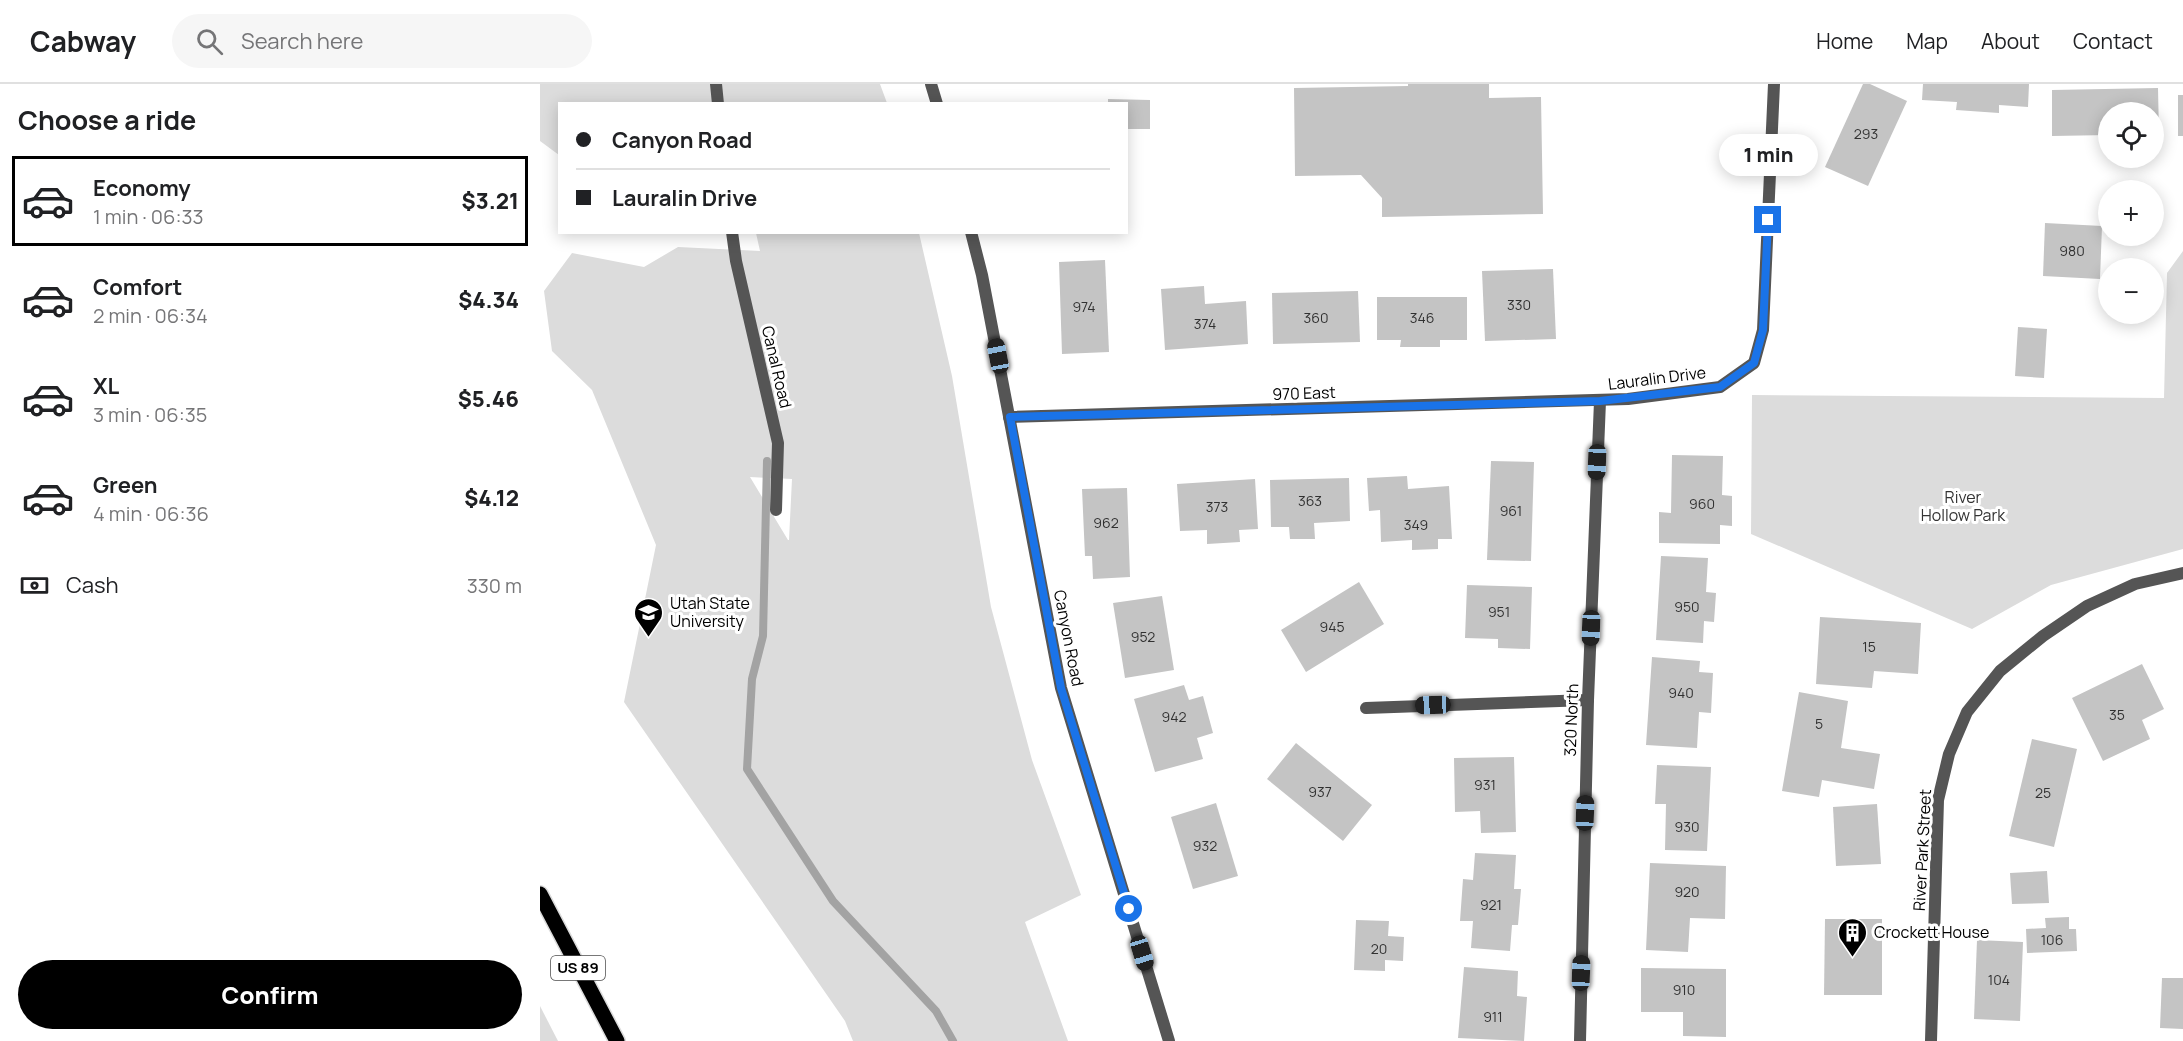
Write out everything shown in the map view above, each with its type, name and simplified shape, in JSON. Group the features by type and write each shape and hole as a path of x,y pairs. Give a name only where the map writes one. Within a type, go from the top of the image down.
{"main road":[{"name":"US 89","path":"540,894 617,1041"}],"street":[{"path":"716,84 718,102"},
{"path":"932,84 936,102"},
{"name":"Lauralin Drive","path":"1600,401 1720,387 1754,363 1763,330 1774,84"},
{"name":"Canal Road","path":"732,234 736,261 778,443 776,510"},
{"name":"Canyon Road","path":"972,234 982,275 1010,417 1061,688 1169,1041"},
{"name":"970 East","path":"1010,417 1600,401"},
{"name":"320 North","path":"1580,1041 1588,700 1600,401"},
{"name":"River Park Street","path":"1930,1041 1938,800 1949,754 1967,712 2000,671 2043,636 2087,606 2135,584 2183,573"},
{"path":"1366,708 1588,700"}],"green space":[{"path":"540,84 880,84 887,102 558,102 558,154 540,141"},
{"path":"756,234 919,234 952,376 991,607 1032,760 1081,895 1025,922 1068,1041 853,1041 845,1021 624,702 656,545 592,390 552,351 544,291 572,253 644,267 678,247 760,251","holes":["750,477 792,479 788,540"]},
{"name":"River Hollow Park","path":"2183,251 2183,549 2051,585 1972,629 1751,534 1752,395 2164,398 2167,273"},
{"path":"540,1006 558,1041 540,1041"}],"building":[{"path":"1408,84 1489,84 1489,98 1541,97 1543,214 1382,217 1382,198 1361,175 1295,176 1294,88 1408,86"},
{"path":"1863,84 1870,84 1907,101 1868,186 1825,167"},
{"path":"1923,84 2029,84 2028,107 1999,105 1999,113 1956,110 1957,102 1922,100"},
{"path":"2158,88 2158,102 2098,102 2098,135 2052,136 2052,90"},
{"path":"2178,95 2183,95 2183,136 2178,136"},
{"path":"1108,99 1150,100 1150,129 1128,129 1128,102 1108,102"},
{"path":"2045,223 2098,226 2098,246 2101,246 2101,258 2098,258 2098,279 2043,276"},
{"path":"1105,260 1109,352 1062,354 1059,262"},
{"path":"1553,269 1556,339 1485,341 1482,271"},
{"path":"1204,286 1205,304 1246,301 1248,344 1165,350 1161,289"},
{"path":"1358,291 1360,342 1273,344 1272,293"},
{"path":"1377,297 1467,297 1467,340 1440,340 1440,347 1400,347 1401,340 1377,340"},
{"path":"2018,327 2047,329 2044,378 2015,376"},
{"path":"1672,455 1723,456 1722,495 1732,496 1732,526 1720,525 1720,544 1659,543 1659,512 1671,513"},
{"path":"1491,461 1534,462 1531,561 1487,560"},
{"path":"1407,476 1408,489 1449,486 1452,539 1438,539 1438,549 1412,550 1412,540 1381,542 1380,510 1369,511 1367,478"},
{"path":"1349,478 1350,521 1314,523 1315,539 1290,539 1289,527 1271,527 1270,480"},
{"path":"1255,479 1258,529 1239,530 1240,542 1207,544 1207,530 1180,531 1177,484"},
{"path":"1127,488 1130,577 1093,579 1092,556 1085,556 1082,489"},
{"path":"1661,556 1708,558 1706,592 1716,593 1714,622 1704,621 1703,643 1656,640"},
{"path":"1359,582 1384,624 1306,672 1281,630"},
{"path":"1467,585 1532,587 1530,649 1498,648 1498,639 1465,638"},
{"path":"1162,596 1174,670 1125,678 1113,603"},
{"path":"1820,617 1921,623 1918,674 1874,671 1872,688 1816,684"},
{"path":"1652,657 1700,661 1699,672 1713,673 1711,713 1699,712 1697,748 1646,745"},
{"path":"2142,664 2164,709 2142,720 2150,739 2103,761 2072,698"},
{"path":"1184,685 1189,700 1203,696 1213,733 1197,738 1203,759 1155,772 1134,699"},
{"path":"1799,692 1848,701 1841,748 1880,754 1874,789 1822,780 1819,797 1782,791"},
{"path":"2032,739 2077,749 2054,847 2009,836"},
{"path":"1296,743 1372,805 1343,841 1267,779"},
{"path":"1514,757 1516,832 1481,833 1480,811 1455,812 1454,758"},
{"path":"1657,765 1711,767 1707,851 1665,850 1666,804 1655,804"},
{"path":"1216,803 1238,876 1193,889 1171,817"},
{"path":"1877,804 1881,864 1836,866 1833,807"},
{"path":"1475,853 1516,855 1514,889 1521,889 1518,925 1512,925 1510,951 1471,948 1473,921 1460,921 1463,879 1473,880"},
{"path":"1650,863 1726,866 1725,919 1690,918 1688,952 1646,950"},
{"path":"2047,871 2049,903 2012,904 2010,873"},
{"path":"2069,917 2069,929 2076,929 2077,951 2027,953 2026,929 2046,928 2045,918"},
{"name":"Crockett House","path":"1825,919 1882,919 1882,995 1824,995"},
{"path":"1356,920 1389,921 1388,936 1404,937 1403,961 1385,960 1385,971 1354,970"},
{"path":"1977,940 2023,942 2020,1021 1974,1019"},
{"path":"1464,967 1518,971 1517,996 1527,997 1524,1041 1458,1038"},
{"path":"1641,968 1726,969 1726,1037 1683,1036 1683,1012 1641,1012"},
{"path":"2162,978 2183,978 2183,1029 2160,1028"}],"waterway":[{"path":"767,461 763,636 752,679 747,769 833,901 936,1011 953,1041"}],"place":[{"name":"Utah State University","path":"649,638"},
{"name":"Crockett House","path":"1853,958"}],"route":[{"path":"1129,909 1061,688 1010,417 1600,401 1720,387 1754,363 1763,330 1768,220"}]}
